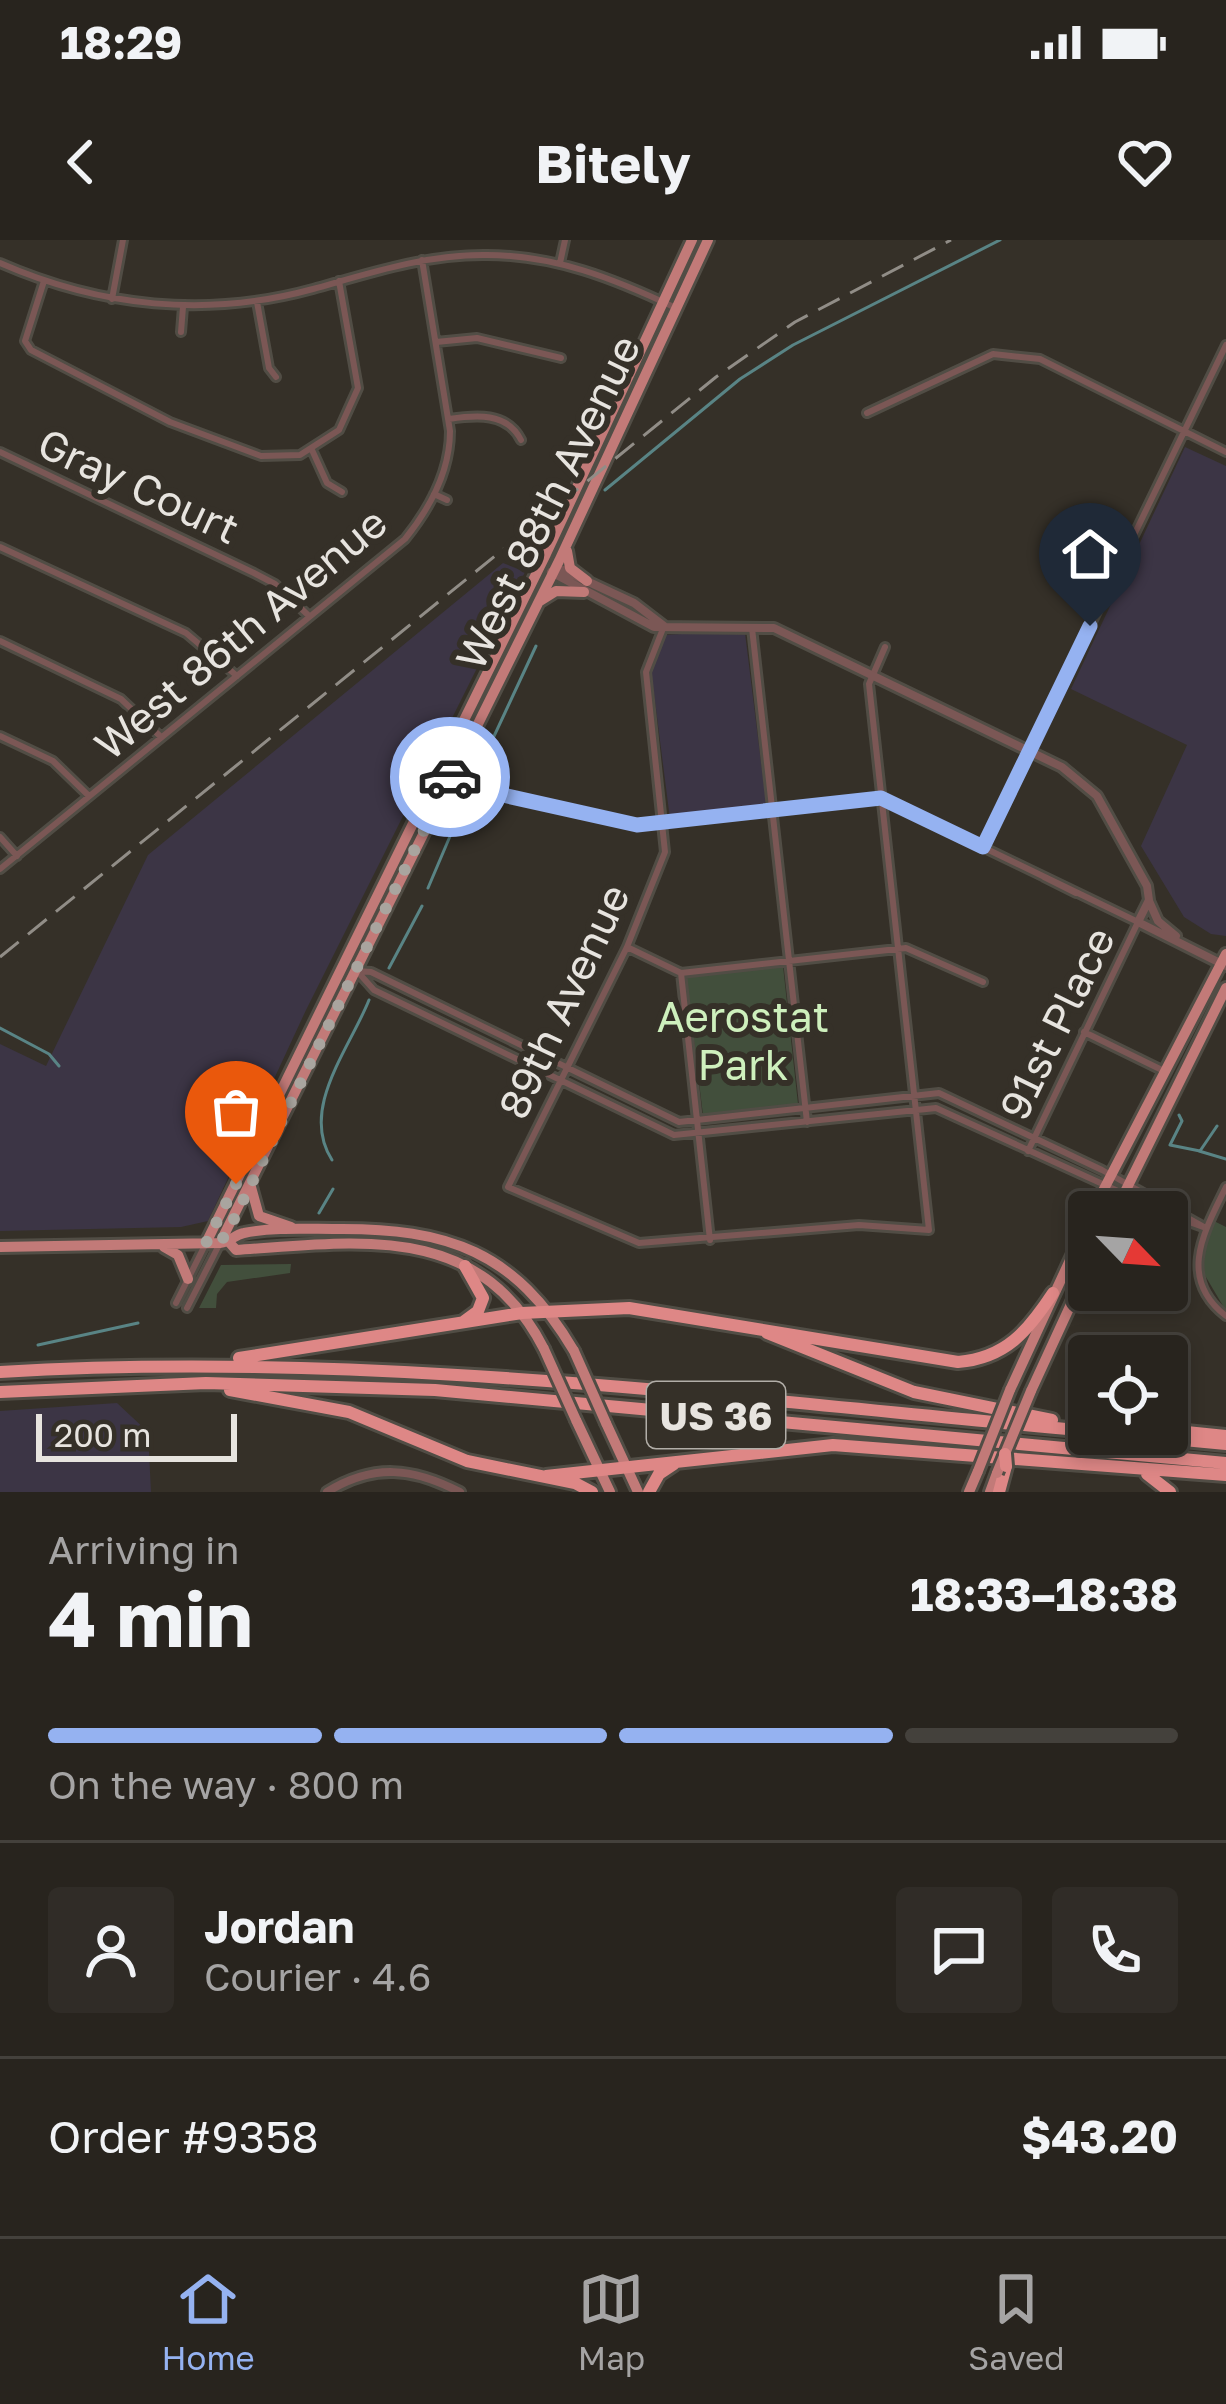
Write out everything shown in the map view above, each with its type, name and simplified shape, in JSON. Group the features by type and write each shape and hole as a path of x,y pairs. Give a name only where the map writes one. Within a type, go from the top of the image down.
{"highway":[{"path":"457,1324 476,1314 483,1298 464,1266"},
{"path":"238,1358 522,1313 629,1309 710,1318 965,1362 1015,1342 1053,1293"},
{"path":"710,1318 768,1333 914,1392 1052,1420"},
{"name":"US 36","path":"0,1368 238,1358 473,1367 1068,1423"},
{"path":"0,1368 395,1369 1068,1425"},
{"path":"0,1388 207,1377 452,1384 1226,1460"},
{"path":"206,1383 349,1412 473,1462 546,1476 592,1492"},
{"name":"US 36","path":"0,1388 206,1383 492,1394 1226,1460"},
{"path":"1188,1434 1226,1440"},
{"path":"1188,1438 1226,1440"},
{"path":"546,1476 783,1447 865,1445 1226,1475"},
{"path":"649,1492 659,1474 680,1461"},
{"path":"999,1492 1003,1465"},
{"path":"1134,1470 1170,1492"}],"main road":[{"name":"West 88th Avenue","path":"206,1243 540,567 692,240"},
{"name":"West 88th Avenue","path":"225,1243 569,541 708,240"},
{"path":"569,541 570,568 588,590"},
{"path":"537,603 556,591 588,590"},
{"path":"1103,1191 1224,961"},
{"path":"1126,1190 1226,988"},
{"path":"251,1183 260,1217 299,1229"},
{"path":"225,1243 238,1234 395,1229 448,1239 501,1265 549,1312 574,1351 638,1492"},
{"path":"0,1247 225,1243 236,1250 397,1243 464,1266 522,1313 544,1349 610,1492"},
{"path":"155,1244 178,1255 188,1279"},
{"path":"969,1492 1068,1263"},
{"path":"989,1492 1068,1311"}],"street":[{"path":"112,299 123,240"},
{"path":"560,263 565,240"},
{"path":"0,263 44,281 112,299 183,307 257,302 422,260 488,254 560,263 676,308"},
{"name":"West 86th Avenue","path":"0,869 405,539 434,494 448,459 449,418 422,260"},
{"path":"44,281 25,341 31,350 170,422 254,454 279,458 312,450 344,425 358,388 359,369 339,281"},
{"path":"257,302 269,368 276,377"},
{"path":"181,332 183,307"},
{"path":"436,342 477,338 561,358"},
{"path":"983,847 1226,345"},
{"path":"867,413 993,354 1017,354 1040,359 1226,452"},
{"path":"449,418 491,417 515,429 521,440"},
{"path":"312,450 327,483 342,492"},
{"name":"Gray Court","path":"0,452 265,578 309,616"},
{"path":"434,494 447,500"},
{"path":"0,547 186,633 238,676"},
{"path":"540,567 631,610 645,609"},
{"path":"588,590 645,609 664,626"},
{"path":"588,590 654,627 774,628 1062,767 1097,796 1147,886 1158,921 1187,946"},
{"path":"752,625 807,1122"},
{"name":"89th Avenue","path":"664,626 646,672 665,852 639,906 627,947 508,1187 619,1238 653,1244 710,1240"},
{"path":"0,641 121,699 161,737"},
{"path":"681,973 710,1240 859,1226 929,1230 868,684 886,647"},
{"path":"0,736 53,761 89,796"},
{"path":"451,775 480,790 637,825 881,798 1224,961"},
{"path":"0,837 17,856"},
{"path":"1138,922 1149,900"},
{"name":"91st Place","path":"1028,1151 1138,922"},
{"path":"627,947 681,973 914,949 983,982"},
{"path":"357,971 371,972 675,1120 915,1093 944,1095 1035,1137 1126,1190 1197,1219 1206,1228"},
{"path":"357,971 374,990 670,1133 698,1134 937,1108 1028,1151 1108,1181"},
{"path":"1084,1032 1164,1071"},
{"path":"1226,1187 1196,1255 1207,1300 1226,1316"},
{"path":"1188,1221 1206,1228"},
{"name":"West 88th Avenue","path":"176,1303 206,1243"},
{"name":"West 88th Avenue","path":"187,1308 225,1243"},
{"path":"327,1492 357,1477 388,1470 418,1474 460,1492"}],"shaded area":[{"path":"1185,447 1226,466 1226,936 1211,934 1184,917 1141,846 1187,745 1071,689"},
{"path":"503,563 525,572 306,1010 208,1221 181,1227 0,1231 0,1044 46,1066 148,855"},
{"path":"745,633 766,802 756,809 670,819 651,670 657,649 663,635"},
{"path":"117,1403 148,1432 151,1492 0,1492 0,1411"}],"green space":[{"name":"Aerostat Park","path":"783,966 798,1104 703,1115 686,976"},
{"path":"1214,1221 1226,1227 1226,1311 1200,1267"},
{"path":"291,1264 290,1273 227,1282 217,1294 216,1308 199,1308 221,1265"}],"waterway":[{"path":"605,490 740,379 793,345 1000,240"},
{"path":"475,777 536,646"},
{"path":"428,888 465,801"},
{"path":"389,968 422,906"},
{"path":"332,1160 323,1140 324,1100 369,1000"},
{"path":"0,1028 49,1054 59,1066"},
{"path":"1179,1115 1182,1121 1170,1145 1200,1151 1217,1126"},
{"path":"1199,1151 1226,1159"},
{"path":"319,1213 333,1189"},
{"path":"38,1345 138,1323"}],"railway":[{"path":"0,957 716,377 795,322 951,240"}],"way so far":[{"path":"236,1184 206,1243 220,1243 232,1223 450,777"}],"route":[{"path":"450,777 480,790 637,825 881,798 983,847 1090,626"}]}
